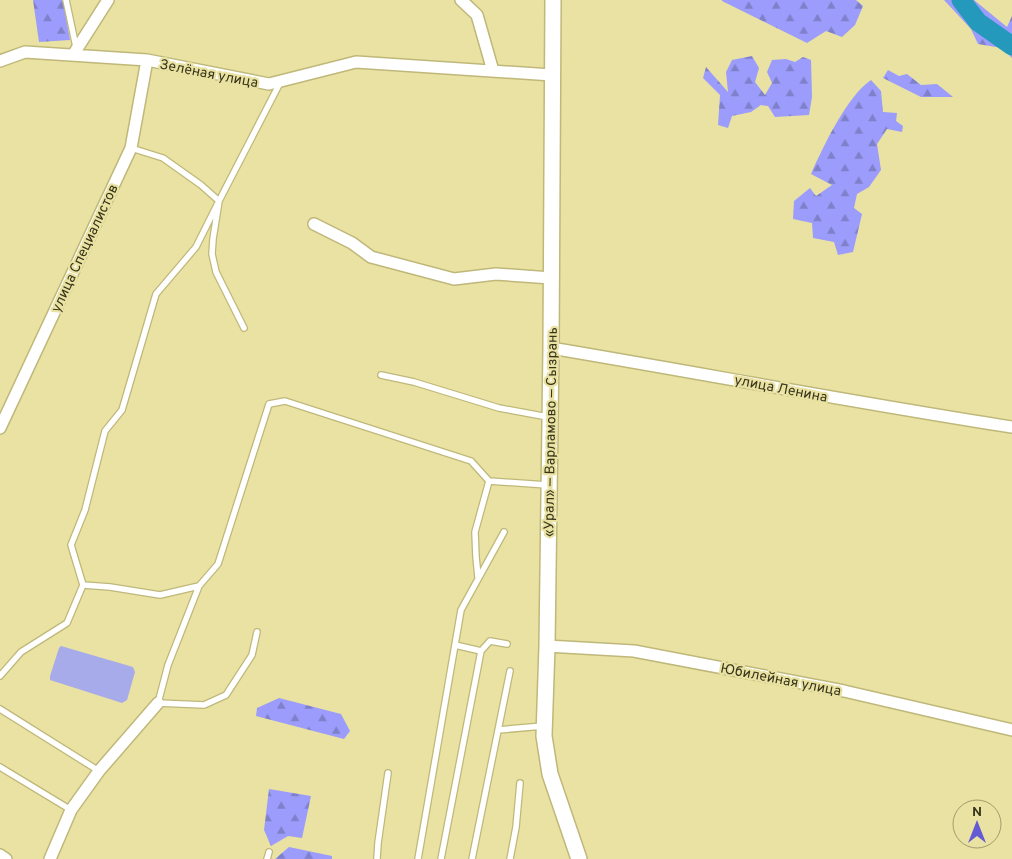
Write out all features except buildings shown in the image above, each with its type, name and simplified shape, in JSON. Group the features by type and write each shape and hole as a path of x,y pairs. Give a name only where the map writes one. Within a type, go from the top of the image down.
{"main road":[{"name":"«Урал» — Варламово — Сызрань","path":"553,0 551,348 544,736 550,774 579,859"}],"street":[{"path":"75,52 108,0"},
{"path":"461,0 477,15 493,71"},
{"name":"Зелёная улица","path":"0,60 25,52 75,52 148,60 269,84 356,62 552,75"},
{"name":"улица Специалистов","path":"0,428 131,148 148,60"},
{"path":"314,224 352,243 371,257 454,279 496,274 551,278"},
{"name":"улица Ленина","path":"551,348 878,406 1012,427"},
{"name":"Юбилейная улица","path":"547,646 634,651 844,691 1012,730"},
{"path":"50,859 71,810 99,771 158,703"}],"lane":[{"path":"66,0 75,52"},
{"path":"0,676 21,652 67,623 83,585 71,546 85,510 105,431 122,410 156,294 196,247 281,81"},
{"path":"131,148 163,158 200,184 219,201"},
{"path":"219,201 212,254 216,272 244,328"},
{"path":"381,375 414,382 499,408 550,417"},
{"path":"258,632 252,655 226,695 204,705 158,703 168,664 199,586 218,564 269,404 285,401 470,461 489,482 549,485"},
{"path":"478,577 476,532 489,482"},
{"path":"418,859 461,610 504,532"},
{"path":"83,585 160,595 199,586"},
{"path":"441,859 481,651 490,641 507,644"},
{"path":"455,645 481,651"},
{"path":"472,859 510,671"},
{"path":"0,709 99,771"},
{"path":"498,730 544,726"},
{"path":"0,767 71,810"},
{"path":"377,859 388,773"},
{"path":"510,859 516,827 520,782"},
{"path":"267,859 269,852"}],"shaded area":[{"path":"61,646 133,667 135,672 127,700 122,703 50,680"}],"green space":[{"path":"33,0 63,0 70,40 39,42"},
{"path":"722,0 856,0 863,6 855,25 842,37 826,31 807,43"},
{"path":"944,0 974,0 1007,27 1012,16 1012,58 1002,48 978,44 971,29"},
{"path":"752,56 759,68 755,82 765,95 772,83 767,72 772,60 786,59 795,62 803,57 811,60 812,97 809,115 775,117 768,106 761,105 751,112 732,116 728,128 718,125 720,95 703,78 706,67 728,92 726,72 732,60"},
{"path":"888,70 899,76 907,74 921,85 937,84 953,97 921,97 883,78"},
{"path":"871,80 881,91 883,112 897,113 896,121 903,126 902,132 887,129 877,144 881,170 869,187 857,194 854,208 862,214 853,252 838,255 834,242 813,238 812,223 793,219 794,201 810,188 816,196 832,185 811,174 845,110 853,98"},
{"path":"279,698 341,714 350,731 344,739 256,716 257,708"},
{"path":"269,789 311,796 302,838 288,836 271,846 264,830"},
{"path":"289,847 332,856 332,859 275,859"}],"waterway":[{"path":"961,0 978,22 1012,46"}]}
